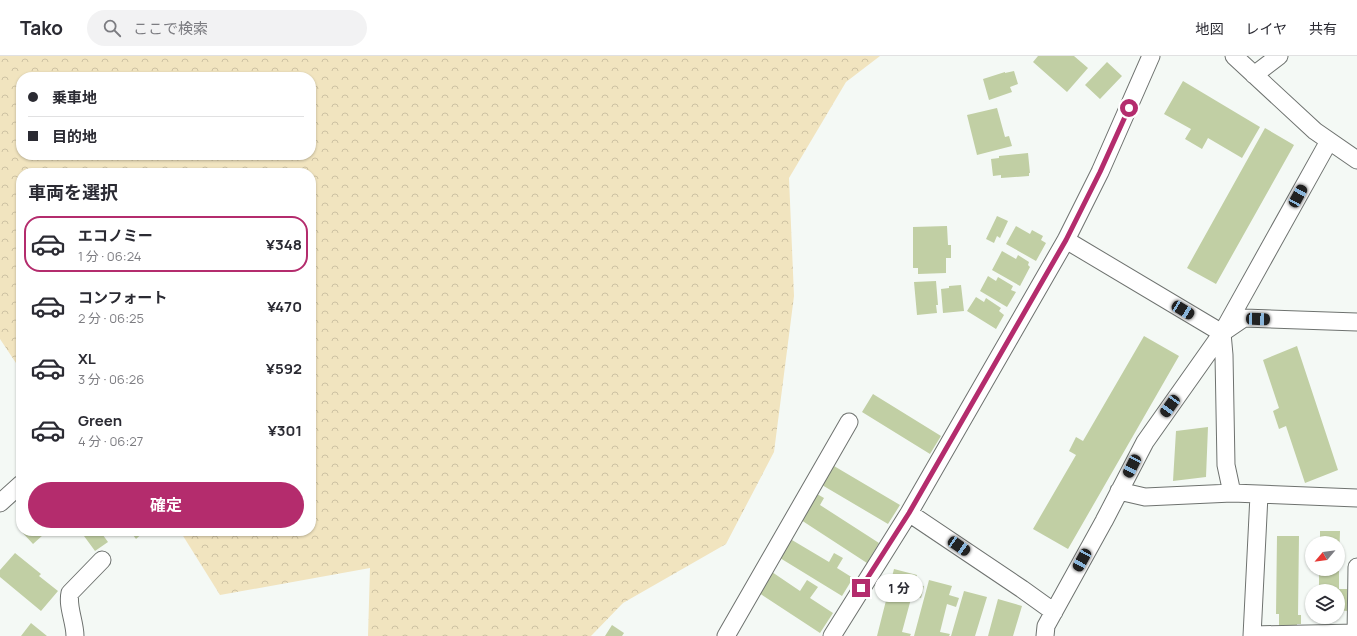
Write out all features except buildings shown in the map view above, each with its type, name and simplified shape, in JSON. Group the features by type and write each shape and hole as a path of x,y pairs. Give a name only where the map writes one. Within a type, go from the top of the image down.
{"street":[{"path":"832,636 909,513 1066,240 1100,172 1152,56"},
{"path":"1234,56 1315,130 1357,160"},
{"path":"1254,75 1279,56"},
{"path":"1045,636 1046,626 1145,442 1222,333 1329,141"},
{"path":"1066,240 1222,333"},
{"path":"1222,333 1244,318 1357,322"},
{"path":"1222,333 1224,355 1226,465 1232,493"},
{"path":"726,636 849,422"},
{"path":"0,503 16,489"},
{"path":"1119,491 1145,497 1232,493 1357,498"},
{"path":"1259,495 1252,635 1356,634 1357,567"},
{"path":"909,513 1054,612"},
{"path":"75,636 69,599 70,593 102,560"}],"green space":[{"path":"0,56 880,56 846,82 789,178 794,296 774,452 726,544 623,603 591,636 368,636 370,568 220,595 183,536 316,536 316,168 16,168 16,363 0,339"}],"route":[{"path":"861,588 909,513 1066,240 1100,172 1129,108"}]}
